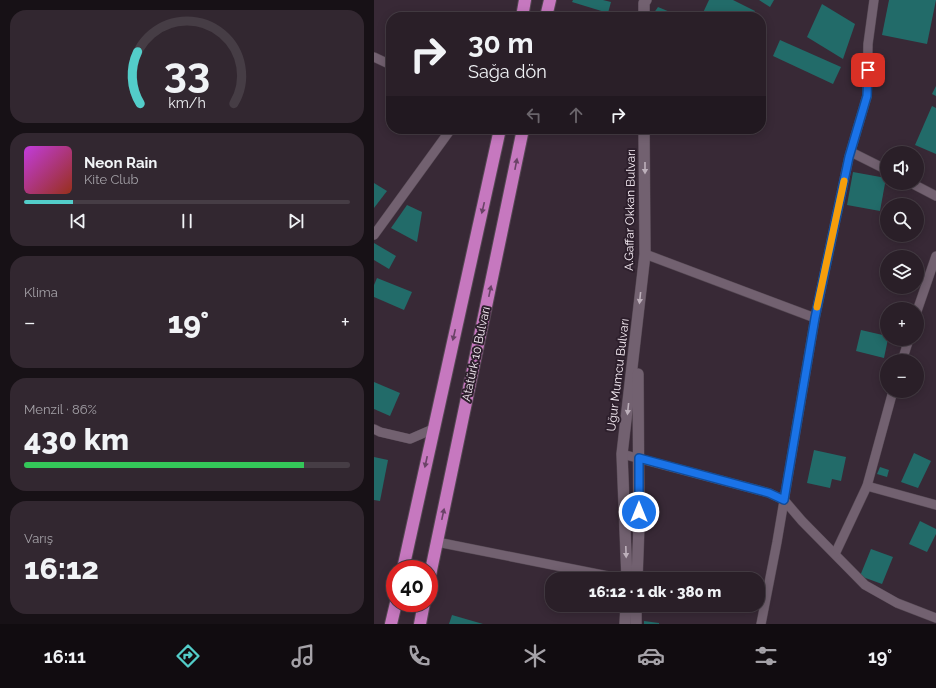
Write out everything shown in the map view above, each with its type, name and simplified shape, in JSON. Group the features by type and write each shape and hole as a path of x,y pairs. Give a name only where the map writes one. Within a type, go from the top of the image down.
{"highway":[{"path":"523,12 525,0"},
{"path":"547,12 550,0"},
{"name":"Atatürk 10 Bulvarı","path":"405,560 499,134"},
{"name":"Atatürk 10 Bulvarı","path":"433,560 522,134"},
{"path":"391,624 394,612"},
{"path":"420,624 422,612"}],"street":[{"path":"761,624 815,318 851,152 867,96 868,44 874,0"},
{"path":"645,12 647,1"},
{"path":"374,57 386,63"},
{"path":"374,235 447,134"},
{"name":"A.Gaffar Okkan Bulvarı","path":"638,314 645,254 644,134"},
{"path":"851,152 880,166"},
{"path":"924,190 936,196"},
{"path":"645,254 815,318"},
{"path":"920,302 936,256"},
{"name":"Uğur Mumcu Bulvarı","path":"626,572 622,454 638,314"},
{"name":"Uğur Mumcu Bulvarı","path":"637,572 639,458 638,314"},
{"path":"835,554 867,486 891,398"},
{"path":"374,429 380,432 410,439 433,429"},
{"path":"622,454 769,493 784,500 802,521 865,585 897,603 936,618"},
{"path":"867,486 936,505"},
{"path":"437,542 588,572"},
{"path":"625,624 626,612"},
{"path":"636,612 636,624"}],"building":[{"path":"573,0 603,0 611,2 608,12 605,12 572,2"},
{"path":"709,0 733,0 755,11 754,12 703,12"},
{"path":"759,0 774,0 770,7"},
{"path":"889,0 936,0 927,44 882,35"},
{"path":"822,4 855,24 843,59 807,37"},
{"path":"658,7 670,12 654,12"},
{"path":"780,40 841,67 833,84 773,56"},
{"path":"936,86 936,96 932,94"},
{"path":"932,106 936,108 936,154 924,149 924,146 915,145"},
{"path":"853,172 880,177 880,190 884,190 882,198 880,198 880,211 847,205"},
{"path":"374,183 387,191 374,208"},
{"path":"407,205 422,212 417,242 391,228"},
{"path":"374,243 396,256 389,269 374,260"},
{"path":"377,278 412,292 404,310 374,297 374,285"},
{"path":"861,330 880,334 880,346 887,346 885,354 880,354 880,357 856,351"},
{"path":"374,382 400,393 390,416 374,409"},
{"path":"814,450 846,457 841,481 832,479 830,488 807,483"},
{"path":"914,453 931,461 918,488 901,482"},
{"path":"374,457 388,460 380,501 374,500"},
{"path":"880,467 889,470 887,477 877,474"},
{"path":"920,521 936,529 936,534 927,552 909,544"},
{"path":"871,549 893,557 882,584 860,576"},
{"path":"452,615 483,624 449,624"},
{"path":"644,621 659,623 659,624 644,624"}],"slow traffic":[{"path":"817,307 844,181"}],"route":[{"path":"639,512 639,458 769,493 784,500 815,318 849,157 867,96 868,70"}]}
